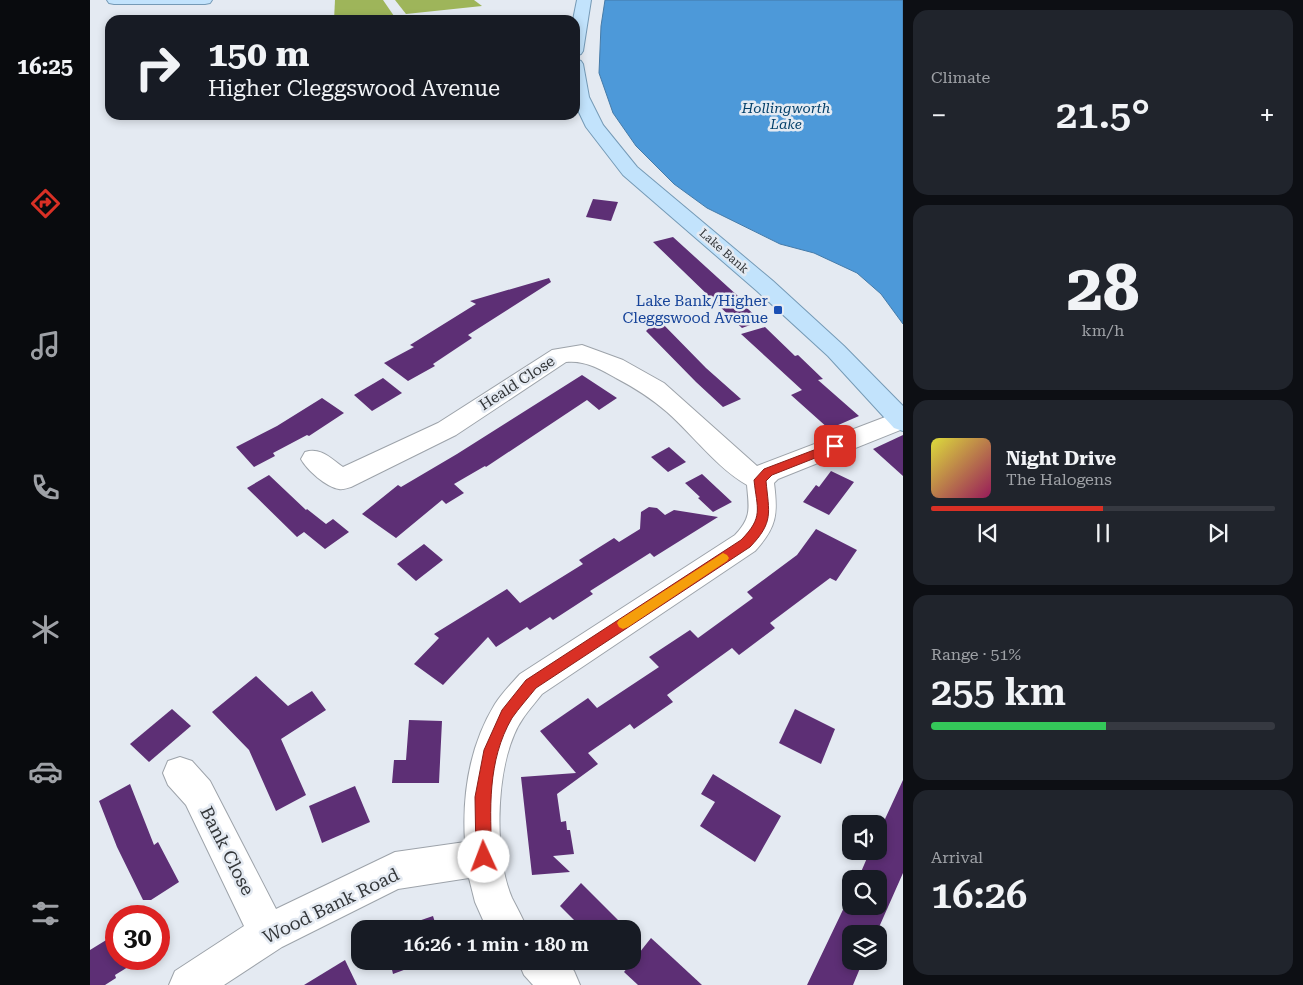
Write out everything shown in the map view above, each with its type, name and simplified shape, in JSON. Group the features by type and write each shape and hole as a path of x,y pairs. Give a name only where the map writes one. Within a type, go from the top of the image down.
{"main road":[{"path":"114,0 206,0"},
{"path":"580,23 584,0"},
{"name":"Lake Bank","path":"580,97 595,127 630,171 765,286 836,350 902,421"}],"street":[{"name":"Heald Close","path":"314,459 341,480 447,429 560,355 582,353 614,366 655,389 677,407 742,470 760,480"},
{"path":"504,920 493,898 484,857 482,797 491,750 507,714 531,684 746,543 756,532 763,519 760,480 768,472 902,421"},
{"name":"Bank Close","path":"180,773 198,793 268,933"},
{"name":"Wood Bank Road","path":"189,985 268,933 395,871 484,857"},
{"path":"546,970 560,985"}],"green space":[{"path":"335,0 383,0 393,15 334,15"},
{"path":"395,0 474,0 482,6 406,14"}],"water":[{"name":"Hollingworth Lake","path":"605,0 903,0 903,324 881,294 857,273 814,253 780,244 707,208 674,184 636,146 613,113 599,73 601,26"}],"building":[{"path":"593,199 618,202 611,221 586,217"},
{"path":"673,237 739,297 736,298 761,321 742,328 653,242"},
{"path":"549,278 551,282 468,335 472,338 433,364 435,366 408,381 384,363 414,347 410,345 476,304 470,301"},
{"path":"658,319 706,368 741,399 723,407 696,382 646,331"},
{"path":"765,327 795,356 798,355 823,379 818,380 859,416 829,429 791,395 802,390 741,334"},
{"path":"582,375 617,398 599,410 587,400 486,467 454,484 464,493 446,504 442,500 396,538 362,514 398,485 401,487 457,454"},
{"path":"383,378 402,393 372,411 354,395"},
{"path":"322,398 344,413 309,436 307,435 273,453 275,456 254,467 236,447 277,426"},
{"path":"903,435 903,476 873,449"},
{"path":"669,447 686,462 668,472 651,457"},
{"path":"831,471 854,482 829,515 803,502 816,485 819,487"},
{"path":"702,474 732,502 713,512 698,498 700,497 685,483"},
{"path":"269,475 306,510 326,524 333,519 349,532 325,549 304,532 297,537 247,488"},
{"path":"649,507 657,508 665,515 674,510 718,517 654,557 650,553 590,591 593,594 553,620 550,617 530,630 527,627 496,647 488,637 443,685 414,664 439,638 434,634 507,589 520,603 583,564 579,560 614,538 619,542 640,529 641,512"},
{"path":"816,529 857,550 836,581 830,578 770,623 775,628 739,655 732,648 667,695 673,702 634,729 630,724 588,753 598,764 557,794 561,822 566,821 567,830 570,830 574,854 553,856 570,872 532,875 521,777 576,773 540,731 588,698 597,708 659,667 649,657 690,630 698,638 753,598 747,592 797,555"},
{"path":"424,544 443,560 416,581 397,564"},
{"path":"256,676 288,706 312,691 326,710 281,739 306,795 276,811 249,750 212,712"},
{"path":"172,709 191,726 149,762 130,744"},
{"path":"795,709 835,729 821,764 779,743"},
{"path":"409,720 442,721 439,783 392,783 394,760 406,760"},
{"path":"713,774 781,816 755,862 700,826 715,802 701,794"},
{"path":"903,780 903,873 887,909 887,870 862,870 866,860 887,860 887,815"},
{"path":"130,784 154,845 158,842 179,882 151,900 143,900 117,847 99,801"},
{"path":"355,786 370,822 322,843 309,806"},
{"path":"581,883 618,920 574,920 560,906"},
{"path":"842,912 842,915 884,915 880,925 842,925 842,970 859,970 853,985 807,985"},
{"path":"433,916 434,920 421,920"},
{"path":"651,938 702,985 638,985 624,972 626,970 641,970 641,951"},
{"path":"105,941 105,970 123,970 115,975 116,978 105,985 90,985 90,950"},
{"path":"345,960 357,985 304,985"},
{"path":"392,970 404,970 393,974"}],"slow traffic":[{"path":"623,623 723,558"}],"place":[{"name":"Lake Bank/Higher Cleggswood Avenue","path":"778,310"}],"route":[{"path":"484,857 482,797 491,750 507,714 531,684 746,543 756,532 763,519 760,480 768,472 835,446"}]}
